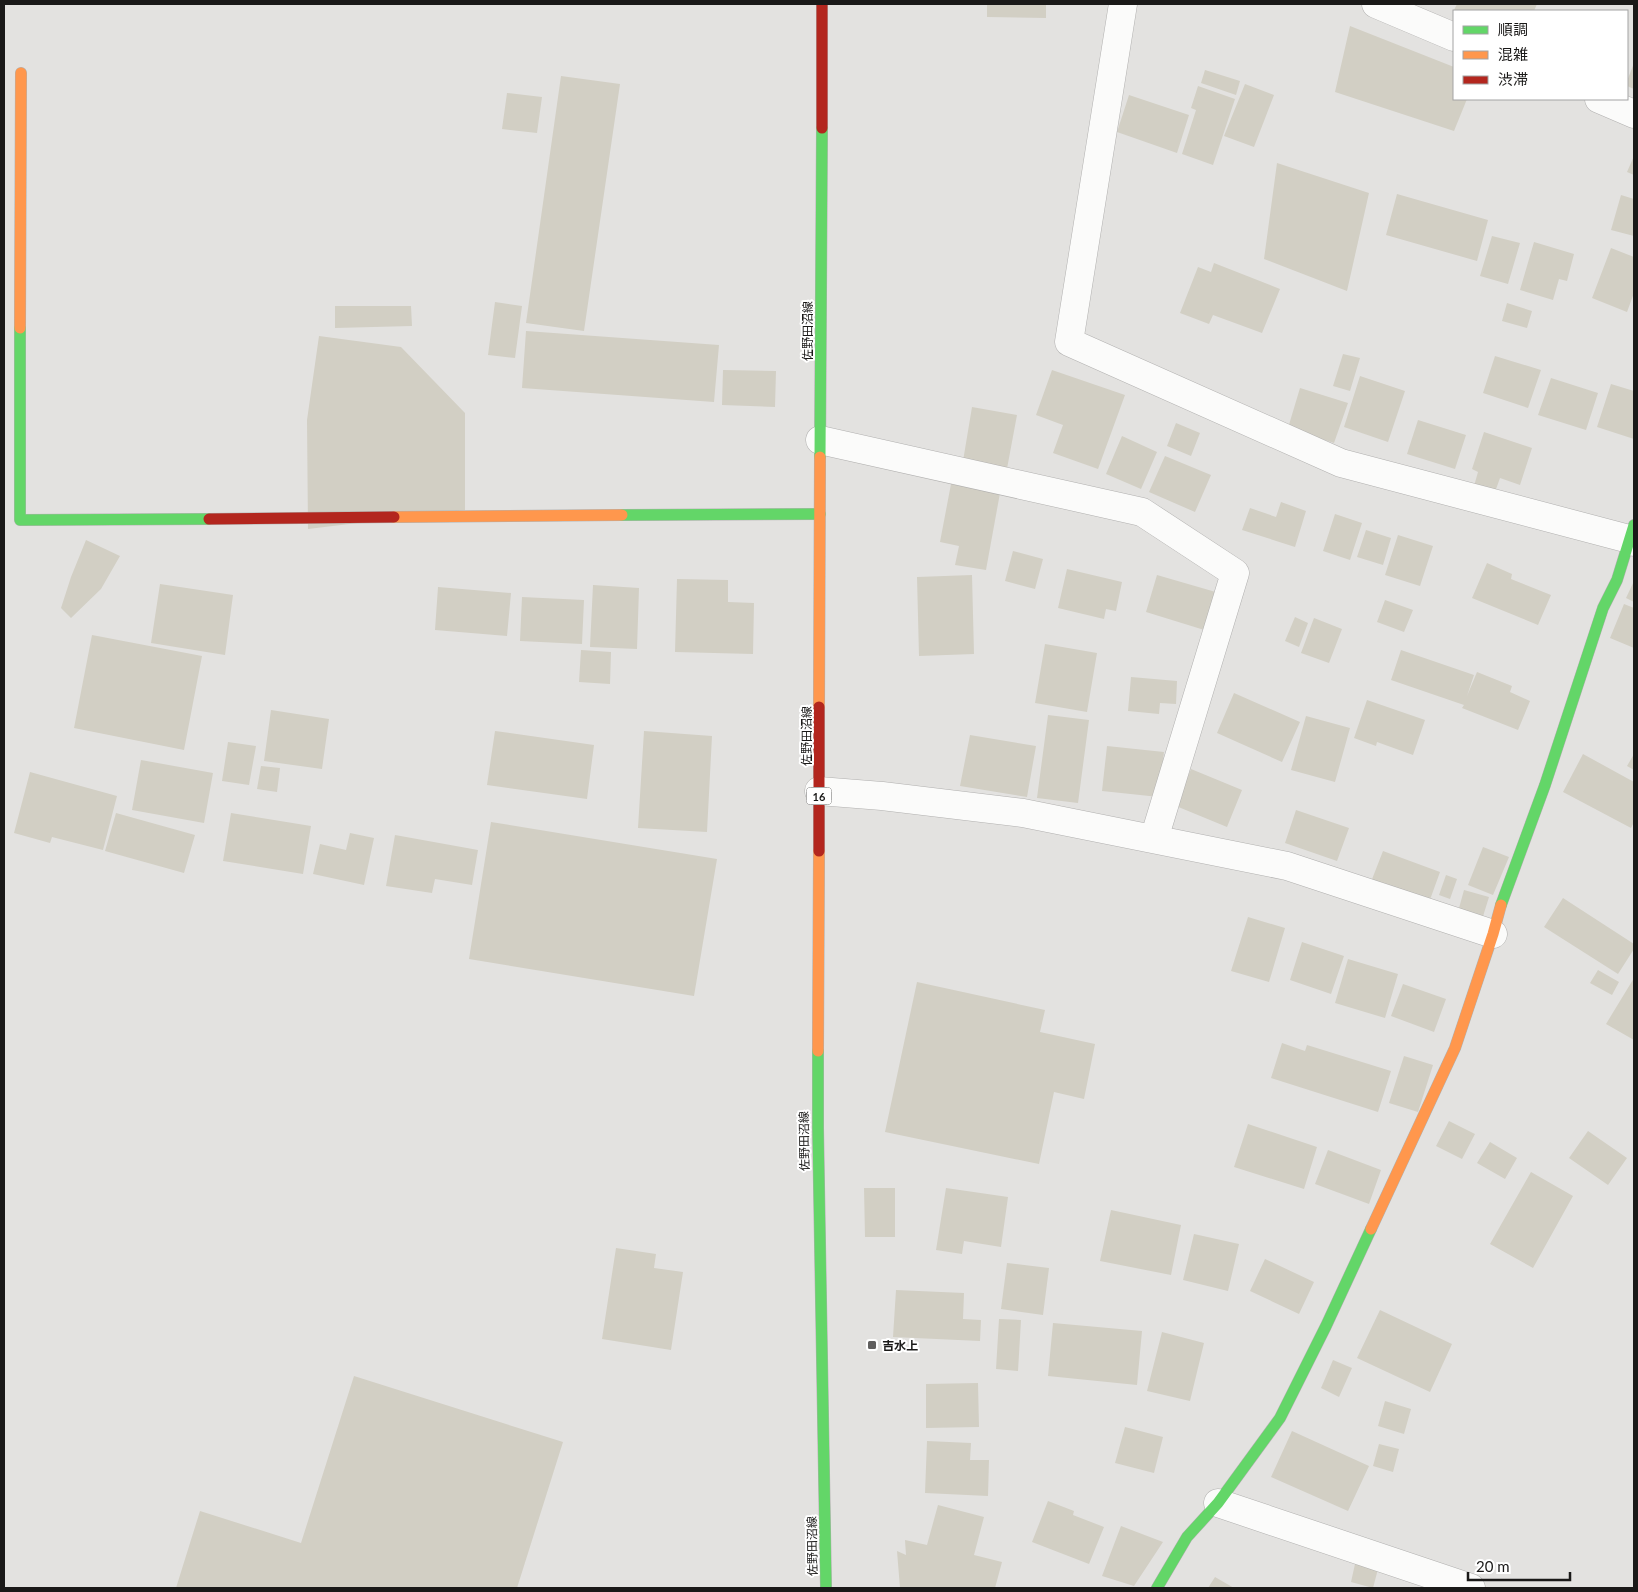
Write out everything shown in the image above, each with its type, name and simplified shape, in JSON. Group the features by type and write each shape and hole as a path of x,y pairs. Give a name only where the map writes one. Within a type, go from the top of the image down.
{"street":[{"name":"佐野田沼線","path":"822,4 818,1128 826,1588"},
{"path":"1123,4 1069,342 1341,463 1633,535 1617,580 1603,608 1545,786 1497,915 1493,934 1455,1048 1326,1326 1280,1418 1218,1503 1187,1537 1157,1588"},
{"path":"1376,4 1453,37"},
{"path":"21,73 20,520 820,514"},
{"path":"1601,100 1634,114"},
{"path":"820,440 1142,512 1235,573 1154,839"},
{"path":"819,791 882,796 1023,813 1287,866 1493,934"},
{"path":"1218,1503 1470,1588"}],"building":[{"path":"987,4 1046,4 1046,18 987,17"},
{"path":"1457,4 1537,4 1534,10 1454,10"},
{"path":"1350,26 1453,67 1453,100 1467,100 1454,131 1335,92"},
{"path":"1634,63 1634,89 1628,86 1628,78"},
{"path":"1205,70 1240,81 1236,95 1201,83"},
{"path":"561,76 620,84 584,331 526,323"},
{"path":"1245,84 1274,95 1254,147 1224,136"},
{"path":"1198,86 1235,99 1213,165 1182,154 1196,110 1191,108"},
{"path":"507,93 542,97 537,133 502,129"},
{"path":"1129,95 1189,115 1177,153 1117,132"},
{"path":"1634,156 1634,175 1627,172"},
{"path":"1277,163 1369,193 1347,291 1264,259"},
{"path":"1397,194 1488,220 1477,261 1386,235"},
{"path":"1621,195 1634,199 1634,236 1611,230"},
{"path":"1492,236 1520,243 1508,284 1480,276"},
{"path":"1534,242 1574,254 1567,281 1559,279 1553,300 1520,290"},
{"path":"1611,248 1634,257 1634,293 1627,312 1592,298"},
{"path":"1214,263 1280,289 1262,333 1213,315 1209,324 1180,313 1198,267 1211,272"},
{"path":"495,302 522,306 515,358 488,355"},
{"path":"1507,303 1532,311 1527,328 1502,321"},
{"path":"335,306 411,306 412,326 335,328"},
{"path":"526,331 719,345 714,402 522,388"},
{"path":"319,336 401,347 465,413 465,510 308,529 307,420"},
{"path":"1343,354 1360,358 1350,391 1333,386"},
{"path":"1495,356 1541,370 1528,408 1483,393"},
{"path":"723,370 776,371 775,407 722,405"},
{"path":"1052,370 1125,395 1098,469 1053,453 1063,425 1036,415"},
{"path":"1360,376 1405,391 1388,442 1344,427"},
{"path":"1551,378 1598,393 1586,430 1538,415"},
{"path":"1611,384 1634,391 1634,439 1597,427"},
{"path":"1300,388 1348,403 1334,443 1288,428"},
{"path":"972,407 1017,415 1006,474 962,467"},
{"path":"1418,420 1466,435 1455,469 1407,454"},
{"path":"1176,423 1200,433 1191,456 1167,446"},
{"path":"1484,432 1532,448 1520,485 1500,478 1495,492 1474,486 1478,472 1472,469"},
{"path":"1122,436 1157,452 1141,489 1106,474"},
{"path":"1165,456 1211,475 1195,512 1149,492"},
{"path":"951,484 1000,493 986,570 955,565 959,546 940,542"},
{"path":"1281,502 1306,511 1295,547 1242,530 1250,508 1276,517"},
{"path":"1335,514 1362,523 1350,560 1323,551"},
{"path":"1366,530 1391,538 1383,565 1357,557"},
{"path":"1398,535 1433,546 1420,586 1385,575"},
{"path":"86,540 120,556 101,589 71,618 61,608"},
{"path":"1013,551 1043,559 1035,589 1005,581"},
{"path":"1487,563 1512,574 1511,579 1551,595 1538,625 1472,598"},
{"path":"1067,569 1122,582 1116,611 1106,609 1104,619 1058,608"},
{"path":"972,575 974,654 919,656 917,577"},
{"path":"1157,575 1226,595 1214,633 1146,612"},
{"path":"677,579 728,580 728,602 754,603 753,654 675,652"},
{"path":"1634,581 1634,602 1626,598"},
{"path":"160,584 233,595 225,655 151,643"},
{"path":"593,585 639,588 637,649 590,647"},
{"path":"438,587 511,593 507,636 435,630"},
{"path":"522,597 584,600 582,644 520,641"},
{"path":"1385,600 1413,610 1404,632 1377,622"},
{"path":"1624,604 1634,608 1634,648 1610,638"},
{"path":"1295,617 1308,623 1299,647 1285,641"},
{"path":"1314,618 1342,629 1329,663 1301,653"},
{"path":"92,635 202,656 184,750 74,728"},
{"path":"1045,644 1097,653 1087,712 1035,703"},
{"path":"581,650 611,652 610,684 579,682"},
{"path":"1401,650 1474,675 1467,696 1477,672 1512,686 1510,692 1530,701 1518,730 1462,708 1464,705 1391,680"},
{"path":"1131,677 1177,681 1176,704 1160,703 1159,714 1128,711"},
{"path":"1234,693 1300,722 1282,762 1217,733"},
{"path":"1367,700 1425,720 1413,755 1377,742 1376,746 1354,738"},
{"path":"271,710 329,719 322,769 264,761"},
{"path":"1048,715 1089,720 1078,803 1037,798"},
{"path":"1306,716 1350,728 1335,782 1291,770"},
{"path":"495,731 594,745 587,799 487,785"},
{"path":"644,731 712,736 707,832 638,828"},
{"path":"970,735 1036,746 1027,797 960,786"},
{"path":"228,742 256,746 249,785 222,781"},
{"path":"1107,746 1164,752 1159,797 1102,791"},
{"path":"1583,754 1634,782 1634,822 1631,828 1563,792"},
{"path":"1634,754 1634,770 1627,766"},
{"path":"141,760 213,773 204,823 132,810"},
{"path":"261,766 280,768 277,792 257,789"},
{"path":"1191,769 1242,790 1227,827 1176,806"},
{"path":"30,772 117,796 103,850 52,837 50,843 14,833"},
{"path":"1296,810 1349,828 1337,861 1285,843"},
{"path":"116,813 195,835 184,873 105,851"},
{"path":"231,813 311,826 303,874 223,861"},
{"path":"491,822 717,859 694,996 469,959"},
{"path":"350,833 374,838 364,885 313,874 320,844 346,850"},
{"path":"395,835 478,850 472,885 435,879 432,893 386,886"},
{"path":"1483,847 1509,857 1493,895 1468,885"},
{"path":"1383,851 1440,872 1427,908 1369,887"},
{"path":"1446,875 1457,879 1450,899 1439,895"},
{"path":"1464,890 1489,897 1480,926 1456,919"},
{"path":"1563,898 1634,944 1634,949 1618,974 1544,927"},
{"path":"1248,917 1285,928 1269,982 1231,971"},
{"path":"1302,942 1344,956 1331,994 1290,980"},
{"path":"1348,959 1398,974 1385,1018 1335,1003"},
{"path":"1598,970 1619,982 1612,995 1590,983"},
{"path":"1634,978 1634,1040 1606,1024"},
{"path":"917,982 1045,1010 1040,1032 1095,1044 1084,1099 1054,1092 1039,1164 885,1132"},
{"path":"1403,984 1446,999 1434,1032 1391,1016"},
{"path":"1282,1043 1305,1051 1307,1045 1391,1071 1378,1112 1271,1078"},
{"path":"1404,1056 1433,1065 1418,1112 1389,1103"},
{"path":"1449,1121 1475,1134 1462,1159 1436,1146"},
{"path":"1248,1124 1317,1147 1304,1189 1234,1167"},
{"path":"1588,1131 1627,1158 1608,1185 1569,1158"},
{"path":"1490,1142 1517,1158 1505,1179 1477,1163"},
{"path":"1328,1150 1381,1170 1369,1204 1315,1184"},
{"path":"1531,1172 1573,1196 1533,1268 1490,1244"},
{"path":"864,1188 895,1188 895,1237 865,1237"},
{"path":"946,1188 1008,1197 1001,1247 964,1241 962,1254 936,1250"},
{"path":"1111,1210 1181,1225 1171,1275 1100,1261"},
{"path":"1194,1234 1239,1244 1228,1291 1183,1280"},
{"path":"616,1248 656,1254 654,1268 683,1272 671,1350 602,1339"},
{"path":"1265,1259 1314,1282 1299,1314 1250,1291"},
{"path":"1007,1263 1049,1268 1043,1315 1001,1309"},
{"path":"896,1290 964,1293 963,1319 981,1320 980,1341 893,1337"},
{"path":"1380,1310 1452,1344 1430,1392 1357,1358"},
{"path":"999,1319 1021,1320 1018,1371 996,1369"},
{"path":"1053,1323 1142,1331 1137,1385 1048,1376"},
{"path":"1162,1332 1204,1343 1190,1401 1147,1391"},
{"path":"1333,1360 1352,1368 1339,1397 1321,1388"},
{"path":"354,1376 563,1442 517,1588 176,1588 200,1511 301,1543"},
{"path":"978,1383 979,1427 926,1428 926,1384"},
{"path":"1385,1401 1411,1409 1404,1434 1378,1426"},
{"path":"1125,1427 1163,1437 1154,1473 1115,1463"},
{"path":"1292,1431 1369,1466 1348,1511 1271,1477"},
{"path":"927,1441 971,1443 970,1460 989,1460 988,1496 925,1493"},
{"path":"1379,1444 1399,1449 1393,1472 1373,1466"},
{"path":"1048,1501 1074,1511 1073,1515 1104,1527 1089,1564 1032,1542"},
{"path":"938,1505 984,1517 974,1555 1002,1562 995,1588 900,1588 897,1551 906,1555 905,1540 927,1545"},
{"path":"1121,1526 1163,1542 1134,1586 1102,1576"},
{"path":"1355,1564 1378,1569 1373,1588 1351,1582"},
{"path":"1215,1577 1234,1588 1208,1588"}],"traffic: fast":[{"path":"820,457 822,128"},
{"path":"20,328 20,520 209,519"},
{"path":"622,515 820,514"},
{"path":"1501,905 1545,785 1603,608 1617,580 1634,525"},
{"path":"818,1051 826,1588"},
{"path":"1157,1588 1187,1537 1218,1503 1280,1418 1326,1326 1371,1229"}],"traffic: slow":[{"path":"20,328 21,73"},
{"path":"819,707 820,457"},
{"path":"394,517 622,515"},
{"path":"818,1051 819,851"},
{"path":"1371,1229 1455,1048 1501,905"}],"traffic: jam":[{"path":"822,4 822,128"},
{"path":"209,519 394,517"},
{"path":"819,707 819,851"}],"place":[{"name":"吉水上","path":"872,1345"}]}
